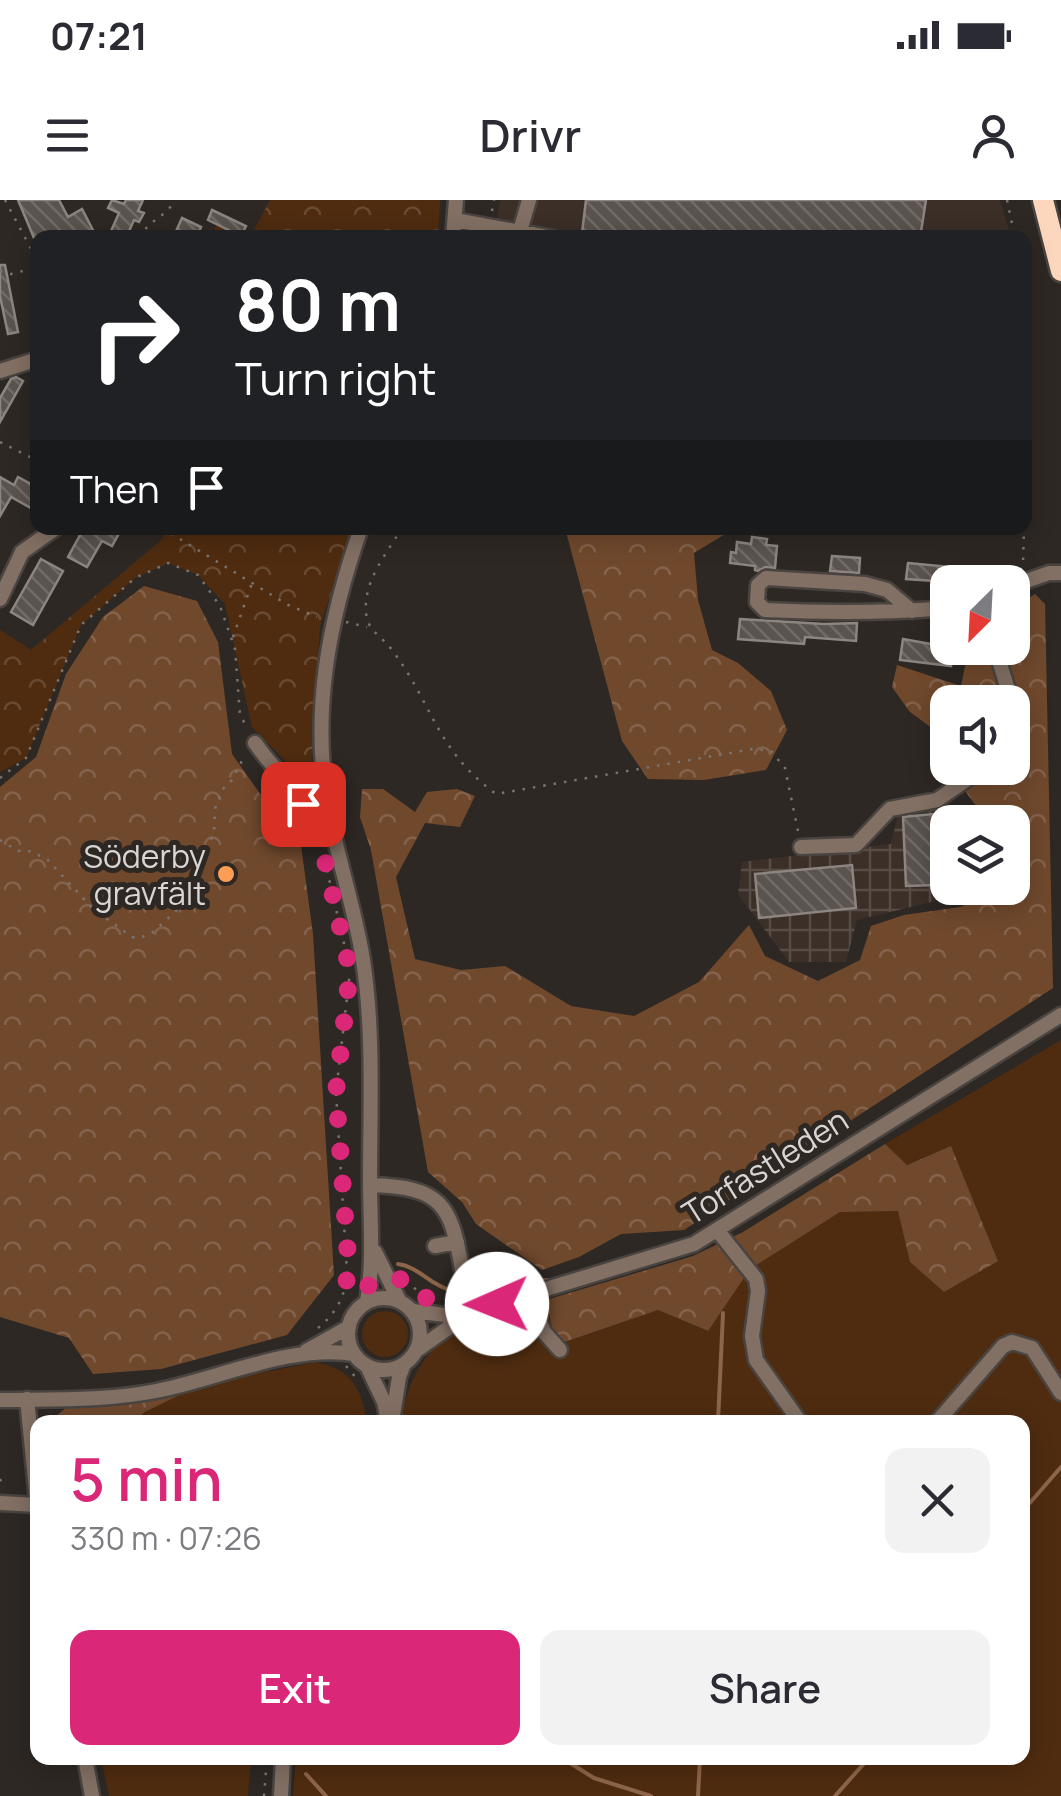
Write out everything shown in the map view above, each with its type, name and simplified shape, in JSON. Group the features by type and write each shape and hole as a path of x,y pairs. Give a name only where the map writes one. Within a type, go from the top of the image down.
{"highway":[{"path":"1043,200 1061,271"}],"street":[{"path":"454,230 456,200"},
{"path":"520,230 527,201"},
{"path":"455,220 514,230"},
{"path":"0,371 30,362"},
{"path":"0,600 22,552 46,535"},
{"path":"359,535 342,582 328,644 322,722 328,808 356,916 368,998 371,1242 367,1302"},
{"path":"1030,580 1055,573"},
{"path":"912,611 886,590 865,584 766,578 758,585 758,602 765,610 842,613 912,611 930,610"},
{"path":"256,743 274,770 299,793 328,808"},
{"path":"801,847 856,844 890,810 938,800 959,785"},
{"name":"Torfastleden","path":"413,1311 445,1316 474,1311 694,1244 1057,1017"},
{"path":"370,1185 398,1186 427,1194 449,1216 462,1270"},
{"path":"716,1230 756,1279 752,1336 756,1360 795,1415"},
{"path":"371,1242 398,1300 413,1311 421,1334 417,1350 398,1377 391,1415"},
{"path":"435,1246 457,1242"},
{"path":"528,1294 544,1332 560,1350"},
{"path":"301,1354 349,1327 358,1308 367,1302 377,1298 398,1300"},
{"name":"Torfastleden","path":"417,1350 435,1334 474,1311"},
{"path":"349,1327 354,1354"},
{"path":"943,1415 1003,1346 1012,1342 1032,1348 1061,1393"},
{"path":"0,1400 151,1392 301,1354 338,1352 354,1354 367,1365 388,1415"},
{"path":"367,1365 386,1370 404,1364"},
{"path":"27,1399 30,1432"},
{"path":"0,1503 30,1507"},
{"path":"86,1765 92,1796"},
{"path":"281,1796 283,1765"}],"path":[{"path":"5,200 30,249"},
{"path":"144,230 168,214 176,200"},
{"path":"1007,200 1013,230"},
{"path":"0,271 11,274 30,268"},
{"path":"0,442 30,457"},
{"path":"174,535 288,605 317,617"},
{"path":"368,628 365,608 372,578 398,535"},
{"path":"1022,565 1024,535"},
{"path":"0,778 26,758 81,626 134,578 168,562 198,575 220,606 232,640 240,715 256,743 222,790 197,892 148,935 132,937 92,909 47,858 27,850 18,851 0,840"},
{"path":"232,640 253,582"},
{"path":"342,621 368,628 391,649 449,750 470,775 496,794 753,749 771,751 786,768 801,847"},
{"path":"308,1336 338,1306 346,1290 348,1272 336,1092 350,971 324,857"},
{"path":"388,1281 408,1282 428,1299"},
{"path":"338,1352 362,1384"},
{"path":"264,1796 266,1765"}],"shaded area":[{"path":"500,200 1000,200 1009,230 495,230"},
{"path":"900,806 930,806 930,902 857,920 846,962 789,962 738,894 742,862 891,844"}],"green space":[{"path":"270,200 440,200 438,230 254,230"},
{"path":"222,215 243,230 214,230"},
{"path":"165,535 350,535 320,626 310,786 252,727 225,604 198,575 168,563 135,578 81,625 26,758 0,772 0,630 31,650"},
{"path":"567,535 724,535 694,553 698,600 712,650 738,663 771,691 787,730 766,770 704,780 648,779 622,741"},
{"path":"144,586 197,601 218,642 232,754 261,795 297,816 313,934 334,1275 287,1335 161,1369 93,1374 69,1338 0,1317 0,787 36,757 66,674 103,617"},
{"path":"1035,594 1045,604 1053,988 684,1230 621,1234 579,1257 542,1270 476,1224 462,1202 428,1172 371,850 360,817 362,789 383,789 415,812 427,792 457,789 475,796 460,827 425,823 396,877 415,959 461,970 505,966 571,1006 634,1016 699,982 749,925 765,956 818,981 860,960 871,926 904,915 965,905 1030,905 1030,805 975,805 961,785 1030,785 1030,685 961,685 966,665 1030,665 1030,597"},
{"path":"897,665 958,685 930,685 930,727 910,712 892,687"},
{"path":"1061,1040 1061,1796 293,1796 295,1765 1030,1765 1030,1415 403,1415 409,1389 424,1360 447,1336 477,1318 546,1300 557,1345 658,1310 707,1331 750,1269 840,1212 898,1211 910,1262 944,1292 998,1260 951,1146 906,1165 885,1144"},
{"path":"885,1144 907,1165 951,1146 998,1261 944,1292 910,1262 898,1211 840,1212 750,1269 708,1331 658,1310 556,1345 546,1300 693,1256 743,1232"},
{"path":"385,1311 401,1318 408,1334 401,1350 385,1357 369,1350 362,1334 369,1318"},
{"path":"315,1362 327,1365 352,1382 365,1415 143,1415 195,1389"},
{"path":"183,1393 142,1415 57,1415 68,1406"},
{"path":"102,1765 250,1765 248,1796 109,1796"}],"building":[{"path":"18,200 59,200 68,217 82,209 93,230 31,230"},
{"path":"112,200 124,204 126,200 143,200 138,211 144,213 139,222 134,220 130,230 112,230 119,213 108,208"},
{"path":"586,200 926,200 921,230 582,230"},
{"path":"212,210 246,226 244,230 229,230 208,220"},
{"path":"182,218 201,227 200,230 177,230"},
{"path":"0,265 5,265 18,332 8,334 0,296"},
{"path":"16,377 23,381 0,422 0,398"},
{"path":"0,477 14,485 18,477 30,484 30,508 11,497 0,516"},
{"path":"80,535 118,535 112,546 102,541 87,567 68,557"},
{"path":"752,537 767,539 766,545 777,546 775,568 758,571 755,566 730,563 737,542 751,544"},
{"path":"832,556 860,558 859,573 830,571"},
{"path":"41,559 63,571 33,625 11,612"},
{"path":"908,563 930,565 930,581 906,579"},
{"path":"740,619 857,623 856,641 805,637 804,644 738,639"},
{"path":"903,639 930,644 930,664 900,660"},
{"path":"930,814 930,885 906,886 903,817"},
{"path":"852,865 856,908 759,918 755,874"}],"waterway":[{"path":"398,1264 451,1290 547,1280"},
{"path":"718,1415 723,1313"},
{"path":"1030,1503 1061,1467"},
{"path":"573,1765 594,1778 651,1796"},
{"path":"698,1796 700,1765"},
{"path":"835,1796 863,1765"},
{"path":"306,1774 326,1796"}],"place":[{"name":"Söderby gravfält","path":"226,874"}],"route":[{"path":"303,804 316,821 350,971 336,1092 348,1257 346,1290 402,1279 437,1302 449,1305 480,1300 497,1304"}]}
